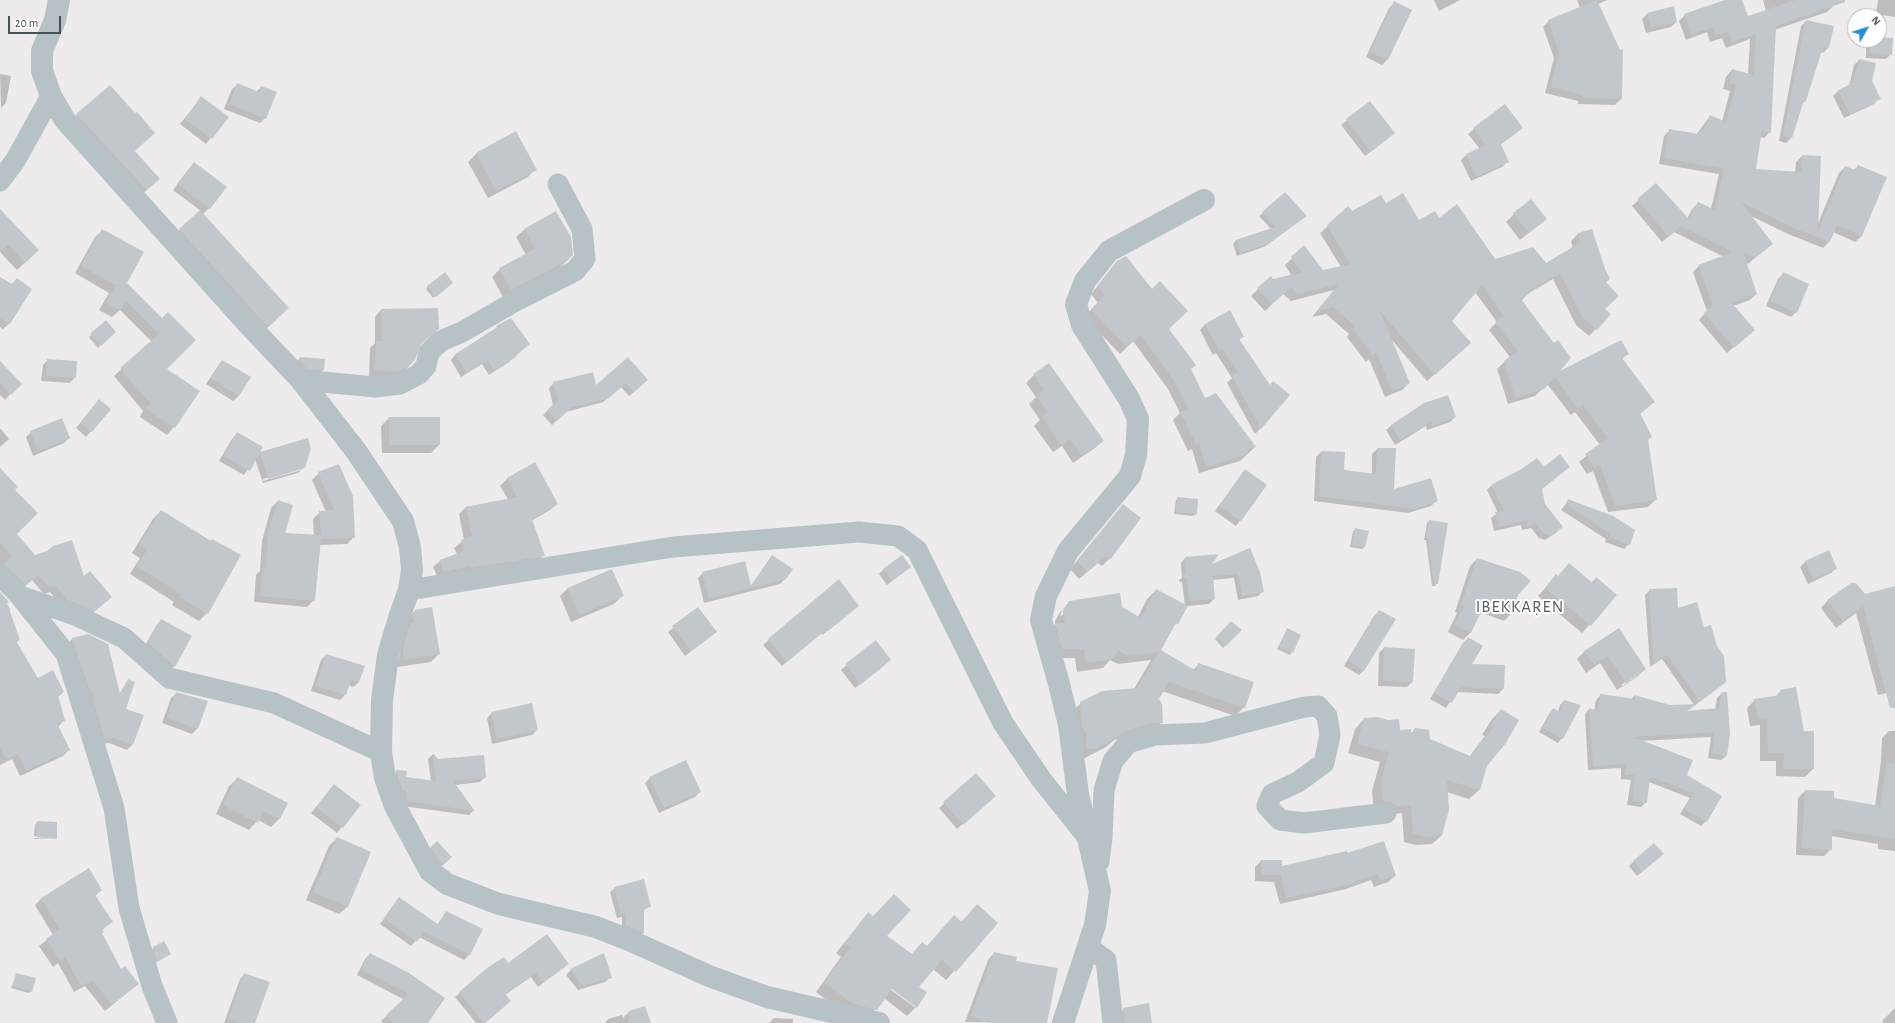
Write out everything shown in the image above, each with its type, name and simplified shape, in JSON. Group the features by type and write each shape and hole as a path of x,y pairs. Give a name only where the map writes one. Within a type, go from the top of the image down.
{"street":[{"path":"59,0 55,20 42,51 42,71 51,96 65,120 89,149 247,323 301,380 356,451 403,521 410,547 412,570 409,590 388,655 382,700 382,752 385,778 395,806 430,871 447,884 499,904 596,927 629,940 709,976 767,997 879,1023"},
{"path":"0,181 15,161 51,96"},
{"path":"301,380 375,387 400,384 419,374 426,366 429,352 440,341 462,332 514,302 575,271 585,259 582,229 558,184"},
{"path":"1063,1023 1095,925 1100,891 1078,794 1069,725 1041,620 1046,596 1068,551 1130,476 1136,455 1138,419 1129,399 1082,325 1076,304 1085,281 1109,251 1204,200"},
{"path":"409,590 673,547 859,532 898,536 917,550 1003,723 1041,779 1088,838"},
{"path":"0,575 20,596 66,654 114,808 129,908 152,986 167,1023"},
{"path":"20,596 75,615 124,638 169,678 274,703 382,752"},
{"path":"1097,878 1102,838 1104,790 1113,762 1128,743 1155,735 1205,733 1304,707 1318,706 1327,716 1330,735 1324,763 1298,782 1272,794 1267,806 1280,820 1304,823 1386,813"},
{"path":"1088,947 1106,960 1114,1023"}],"building":[{"path":"1597,0 1620,50 1623,49 1622,99 1583,98 1583,95 1551,87 1559,52 1548,20"},
{"path":"1725,0 1742,0 1748,16 1796,0 1845,0 1845,2 1776,26 1771,133 1762,130 1756,169 1801,172 1802,155 1821,156 1818,231 1845,166 1855,170 1858,165 1887,177 1862,236 1837,225 1830,242 1794,228 1741,202 1773,244 1755,258 1743,252 1757,294 1732,303 1755,330 1734,348 1704,313 1713,305 1698,265 1733,252 1680,226 1669,237 1637,199 1656,183 1689,219 1698,202 1715,210 1724,169 1664,158 1669,129 1699,134 1700,129 1704,130 1710,115 1726,122 1736,85 1729,83 1732,69 1754,75 1756,34 1732,42 1728,32 1716,36 1713,27 1692,34 1684,14"},
{"path":"1394,1 1412,10 1388,60 1370,52"},
{"path":"1674,6 1677,22 1651,28 1647,13"},
{"path":"1806,20 1834,26 1829,48 1823,47 1806,101 1804,100 1792,138 1783,136"},
{"path":"1887,38 1893,38 1892,55 1870,53 1870,48 1887,48"},
{"path":"1859,59 1876,63 1872,81 1881,99 1850,114 1838,90 1853,83"},
{"path":"237,83 259,92 261,86 277,92 266,119 229,104"},
{"path":"110,85 135,113 137,112 155,133 135,151 160,179 147,190 76,114"},
{"path":"201,96 229,117 212,139 185,119"},
{"path":"1370,101 1395,133 1371,152 1346,119"},
{"path":"1505,104 1523,128 1501,144 1509,162 1476,177 1466,154 1486,145 1473,128"},
{"path":"516,131 537,170 496,191 476,153"},
{"path":"194,162 227,187 210,209 177,184"},
{"path":"1285,192 1307,216 1268,244 1240,253 1236,240 1275,227 1262,212"},
{"path":"1403,193 1419,220 1435,211 1439,218 1457,204 1495,259 1533,247 1546,263 1581,242 1578,233 1592,229 1605,269 1610,279 1606,282 1619,296 1605,309 1611,314 1597,330 1583,318 1560,273 1528,291 1530,293 1521,299 1554,343 1558,340 1571,358 1560,371 1621,340 1629,354 1622,358 1655,402 1640,413 1652,437 1648,439 1657,500 1615,506 1600,464 1595,468 1585,454 1608,438 1583,405 1578,409 1555,377 1544,389 1515,398 1504,361 1518,351 1495,322 1504,316 1482,285 1452,321 1471,343 1435,375 1380,311 1410,383 1392,391 1376,352 1373,356 1353,329 1355,326 1333,307 1317,311 1339,284 1298,294 1291,288 1272,304 1257,288 1271,276 1273,279 1302,272 1291,257 1304,245 1323,270 1350,264 1327,225 1348,206 1352,211 1381,195 1386,203"},
{"path":"1531,199 1547,219 1529,233 1513,213"},
{"path":"0,209 39,250 25,263 8,244 0,252"},
{"path":"200,210 289,308 268,327 179,229"},
{"path":"556,211 571,237 573,255 567,261 511,290 499,268 535,249 524,229"},
{"path":"102,229 144,252 127,283 162,318 168,312 196,340 167,369 200,391 175,428 146,409 150,403 120,368 159,334 126,301 120,311 106,302 116,285 81,266"},
{"path":"1126,256 1152,289 1160,281 1188,311 1169,329 1196,365 1191,369 1205,398 1216,393 1256,447 1247,449 1248,454 1206,467 1199,443 1196,444 1180,412 1188,408 1175,382 1141,335 1127,347 1091,309 1105,295 1097,286 1117,261"},
{"path":"445,272 453,283 436,297 427,286"},
{"path":"1783,272 1809,284 1797,313 1770,301"},
{"path":"0,277 12,284 17,278 32,289 10,324 0,318"},
{"path":"438,308 439,329 421,344 415,360 411,364 398,372 375,370 376,341 382,341 381,309"},
{"path":"1230,310 1244,337 1239,339 1270,385 1273,381 1290,395 1261,429 1232,376 1238,372 1222,348 1219,350 1205,324"},
{"path":"511,318 530,344 515,355 516,357 494,370 488,360 467,373 455,354 498,328 496,326"},
{"path":"106,320 116,332 101,346 90,334"},
{"path":"300,357 325,359 324,370 307,369 299,360"},
{"path":"628,357 648,380 634,392 626,383 609,398 572,407 557,421 547,410 558,400 553,382 593,372 596,385"},
{"path":"47,359 77,361 76,378 46,376"},
{"path":"222,360 251,377 239,396 210,378"},
{"path":"0,361 22,384 11,395 0,383"},
{"path":"1049,363 1104,441 1082,456 1070,439 1061,445 1042,417 1048,412 1036,395 1044,390 1033,374"},
{"path":"1448,395 1456,417 1432,426 1431,422 1400,440 1391,425 1424,403"},
{"path":"99,399 111,409 92,432 80,423"},
{"path":"389,417 440,417 440,445 389,445"},
{"path":"62,418 70,438 38,451 30,431"},
{"path":"237,432 263,447 250,471 224,456"},
{"path":"308,438 311,449 305,468 268,479 260,452"},
{"path":"1377,448 1396,448 1394,489 1431,478 1438,501 1414,509 1319,496 1321,451 1345,452 1344,470 1376,474"},
{"path":"1560,454 1570,467 1542,489 1545,504 1563,527 1551,536 1544,534 1536,524 1527,526 1526,520 1499,527 1495,512 1504,510 1491,485 1523,468 1537,458 1544,467"},
{"path":"535,462 558,504 532,519 545,556 471,568 470,566 444,572 440,560 464,551 461,540 472,536 466,507 517,497 507,478"},
{"path":"339,464 353,496 355,538 321,539 315,601 260,596 263,567 266,569 268,533 278,500 293,505 285,533 321,535 319,511 334,510 318,472"},
{"path":"0,468 18,487 15,490 38,513 17,534 35,555 47,551 53,546 72,540 84,576 90,571 112,597 95,611 68,600 56,586 50,588 38,575 26,585 4,564 12,556 0,543"},
{"path":"1245,469 1267,485 1241,521 1219,506"},
{"path":"1177,497 1198,499 1197,514 1176,512"},
{"path":"1568,499 1613,516 1635,530 1630,545 1610,537 1611,534 1566,504"},
{"path":"1123,504 1141,518 1110,560 1106,556 1087,572 1077,561"},
{"path":"161,510 211,541 212,539 241,555 208,614 179,597 181,594 137,566 147,550 139,545"},
{"path":"1429,520 1448,523 1438,584 1434,584 1428,538 1426,537"},
{"path":"1355,528 1369,531 1365,547 1352,545"},
{"path":"1250,548 1260,572 1264,592 1242,596 1238,574 1213,576 1215,599 1189,601 1187,578 1184,578 1183,575 1186,574 1185,557 1219,554 1212,564"},
{"path":"1829,550 1837,569 1813,579 1805,561"},
{"path":"772,555 793,569 786,579 709,598 702,572 745,561 751,586"},
{"path":"902,555 911,567 892,581 883,569"},
{"path":"1477,558 1520,572 1531,581 1518,595 1512,614 1486,606 1484,613 1481,612 1471,633 1454,625 1464,606 1461,605"},
{"path":"1569,563 1594,584 1596,577 1617,595 1591,626 1545,588 1556,574 1558,576"},
{"path":"612,569 624,596 579,615 568,588"},
{"path":"839,579 859,606 828,631 827,629 787,662 768,639"},
{"path":"1851,583 1856,583 1865,594 1895,586 1895,708 1890,708 1863,606 1843,621 1827,600"},
{"path":"1677,588 1678,608 1697,602 1704,627 1711,625 1717,646 1724,656 1726,682 1700,702 1667,655 1654,664 1649,589"},
{"path":"1156,589 1188,606 1178,624 1176,623 1161,650 1196,671 1198,663 1254,682 1245,708 1169,682 1159,699 1162,704 1163,723 1152,723 1125,731 1116,738 1095,749 1087,749 1086,733 1082,727 1080,702 1102,691 1137,688 1159,652 1128,656 1118,650 1113,659 1086,663 1084,649 1062,649 1055,623 1065,623 1063,611 1069,601 1120,593 1122,607 1141,618"},
{"path":"0,592 9,602 7,603 20,640 16,641 38,678 53,670 64,692 58,695 65,721 57,723 70,750 26,771 18,754 6,759 0,746"},
{"path":"432,607 440,654 404,660 403,650 410,623 414,623 413,616 415,610"},
{"path":"698,607 717,632 691,651 672,626"},
{"path":"1379,610 1396,619 1364,671 1348,660"},
{"path":"161,619 192,636 175,667 148,643"},
{"path":"1231,621 1242,630 1226,646 1216,637"},
{"path":"1287,628 1301,635 1293,653 1279,647"},
{"path":"1619,628 1646,669 1626,683 1608,656 1594,665 1584,651"},
{"path":"88,634 108,644 120,694 128,679 135,682 126,709 144,715 133,745 114,738 105,740 93,699 94,693 90,691 72,638"},
{"path":"1468,637 1483,646 1472,664 1505,665 1504,689 1461,687 1452,703 1434,693"},
{"path":"876,640 891,660 861,684 845,664"},
{"path":"1384,647 1415,649 1413,682 1383,681"},
{"path":"326,654 365,666 359,682 351,680 346,695 316,686"},
{"path":"1796,687 1804,731 1814,731 1814,769 1783,769 1784,753 1768,753 1767,718 1758,719 1754,699 1781,695 1780,690"},
{"path":"176,692 208,701 198,729 167,718"},
{"path":"1722,692 1727,692 1730,734 1727,756 1712,753 1715,732 1633,737 1693,760 1687,775 1722,796 1707,822 1684,809 1694,793 1650,777 1647,803 1632,801 1635,775 1625,775 1626,764 1593,766 1589,708 1598,711 1600,694 1636,699 1634,695 1670,705 1697,704 1687,711 1719,708"},
{"path":"1564,700 1581,705 1563,739 1543,728 1553,708 1560,712"},
{"path":"532,703 538,730 497,739 491,712"},
{"path":"1501,709 1519,720 1506,743 1487,766 1480,790 1447,780 1449,810 1442,835 1425,837 1413,833 1411,805 1396,806 1390,802 1383,801 1381,781 1389,752 1357,744 1364,718 1377,717 1388,720 1399,719 1400,730 1411,729 1411,735 1415,728 1429,730 1430,739 1470,756 1494,727 1491,725"},
{"path":"433,753 438,759 484,755 486,778 453,781 475,811 407,801 406,791 403,791 396,770 407,771 406,777 436,781"},
{"path":"686,760 701,792 664,808 649,777"},
{"path":"1887,763 1895,764 1895,839 1832,829 1832,850 1802,848 1805,790 1834,791 1834,798 1880,806"},
{"path":"976,773 996,796 963,825 943,802"},
{"path":"237,777 288,803 280,819 263,811 258,823 223,805"},
{"path":"334,784 361,805 343,828 316,807"},
{"path":"37,821 57,822 57,839 36,837"},
{"path":"337,837 371,852 348,907 313,892"},
{"path":"437,841 452,857 443,865 440,863 431,847"},
{"path":"1384,841 1396,876 1381,881 1378,874 1353,882 1354,883 1286,898 1281,875 1261,875 1261,860 1282,860 1282,866 1347,851 1347,853"},
{"path":"1654,843 1664,854 1642,872 1633,861"},
{"path":"89,868 102,890 95,895 113,922 102,929 104,932 102,933 121,969 125,966 139,984 112,1005 93,980 81,986 65,957 60,961 46,939 60,929 41,898"},
{"path":"644,879 651,907 644,909 644,933 626,926 626,913 621,914 614,887"},
{"path":"894,894 911,910 887,936 912,954 922,942 927,946 954,915 962,922 977,904 998,923 956,972 942,960 919,987 927,992 917,1008 892,989 877,1010 853,1004 824,982 850,948 844,944 868,912 873,916"},
{"path":"399,897 439,925 446,911 483,929 470,955 424,932 417,942 384,918"},
{"path":"547,934 569,964 543,983 536,973 505,994 511,1001 484,1023 459,992 487,968 504,957 508,963"},
{"path":"164,941 171,954 157,962 153,947"},
{"path":"994,952 1017,957 1016,961 1058,968 1047,1023 991,1023 971,1016"},
{"path":"370,953 409,973 445,998 428,1023 393,1023 386,1015 409,994 361,970"},
{"path":"604,953 612,978 583,986 570,969"},
{"path":"16,973 36,978 32,992 13,986"},
{"path":"244,973 270,982 255,1023 240,1023 228,1019"},
{"path":"1149,1003 1152,1023 1125,1023 1123,1008"},
{"path":"645,1006 651,1023 629,1023 629,1011"}],"district":[{"name":"IBEKKAṚEN","path":"1520,607"}]}
